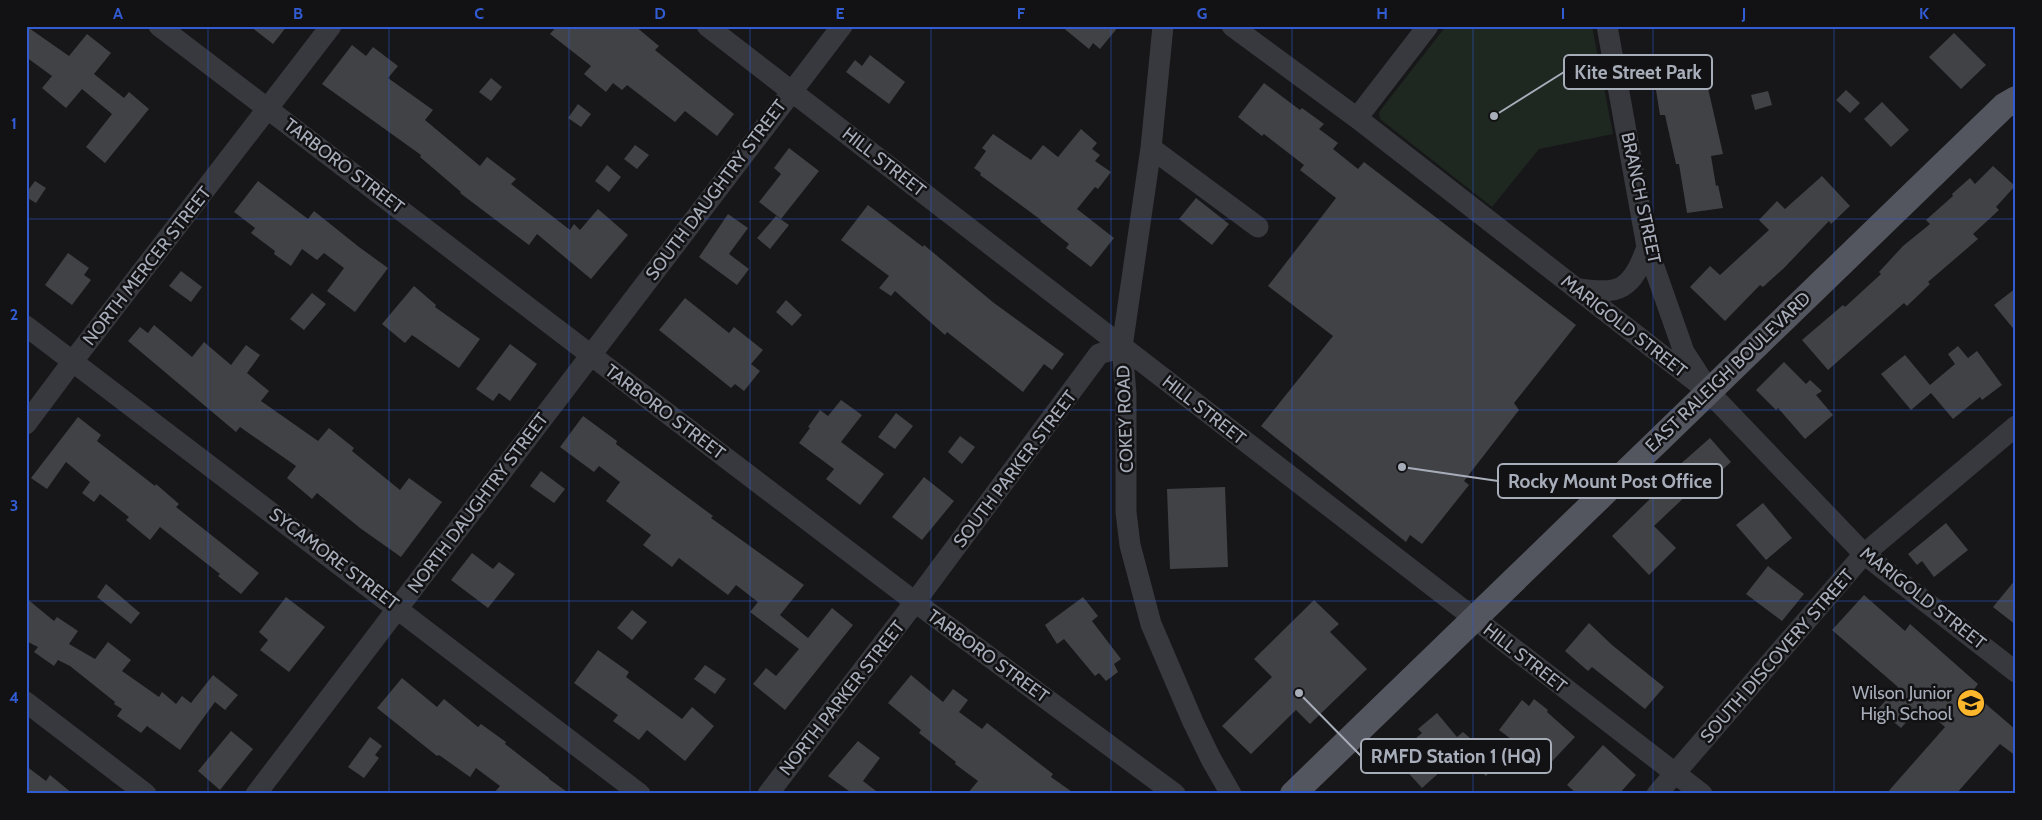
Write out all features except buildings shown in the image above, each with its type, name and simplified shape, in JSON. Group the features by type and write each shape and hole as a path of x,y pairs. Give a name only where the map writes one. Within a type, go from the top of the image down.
{"main road":[{"name":"EAST RALEIGH BOULEVARD","path":"1293,794 1997,112 2016,99"}],"street":[{"name":"TARBORO STREET","path":"159,26 915,602 1175,794"},
{"name":"NORTH MERCER STREET","path":"26,424 331,26"},
{"name":"HILL STREET","path":"707,26 1702,794"},
{"name":"SOUTH DAUGHTRY STREET","path":"590,354 842,26"},
{"name":"COKEY ROAD","path":"1163,26 1151,148 1122,347 1126,394 1126,512 1130,545 1151,624 1197,730 1230,794"},
{"name":"MARIGOLD STREET","path":"1232,26 1357,118 1708,391 1864,554 2016,672"},
{"path":"1357,118 1428,26"},
{"name":"BRANCH STREET","path":"1607,26 1647,247 1684,352 1708,391"},
{"path":"1151,148 1258,227"},
{"path":"1574,288 1604,292 1626,285 1642,262 1647,247"},
{"name":"SYCAMORE STREET","path":"26,326 640,794"},
{"name":"SOUTH PARKER STREET","path":"915,602 1099,354 1122,347"},
{"name":"NORTH DAUGHTRY STREET","path":"256,794 590,354"},
{"name":"SOUTH DISCOVERY STREET","path":"1657,794 1864,554 2016,426"},
{"name":"NORTH PARKER STREET","path":"768,794 915,602"},
{"path":"26,702 146,794"}],"shaded area":[{"path":"1446,26 1592,26 1613,134 1539,149 1492,207 1380,119 1379,112"}],"place":[{"name":"Kite Street Park","path":"1494,116"},
{"name":"Rocky Mount Post Office","path":"1402,467"},
{"name":"RMFD Station 1 (HQ)","path":"1299,693"},
{"name":"Wilson Junior High School","path":"1971,703"}]}
